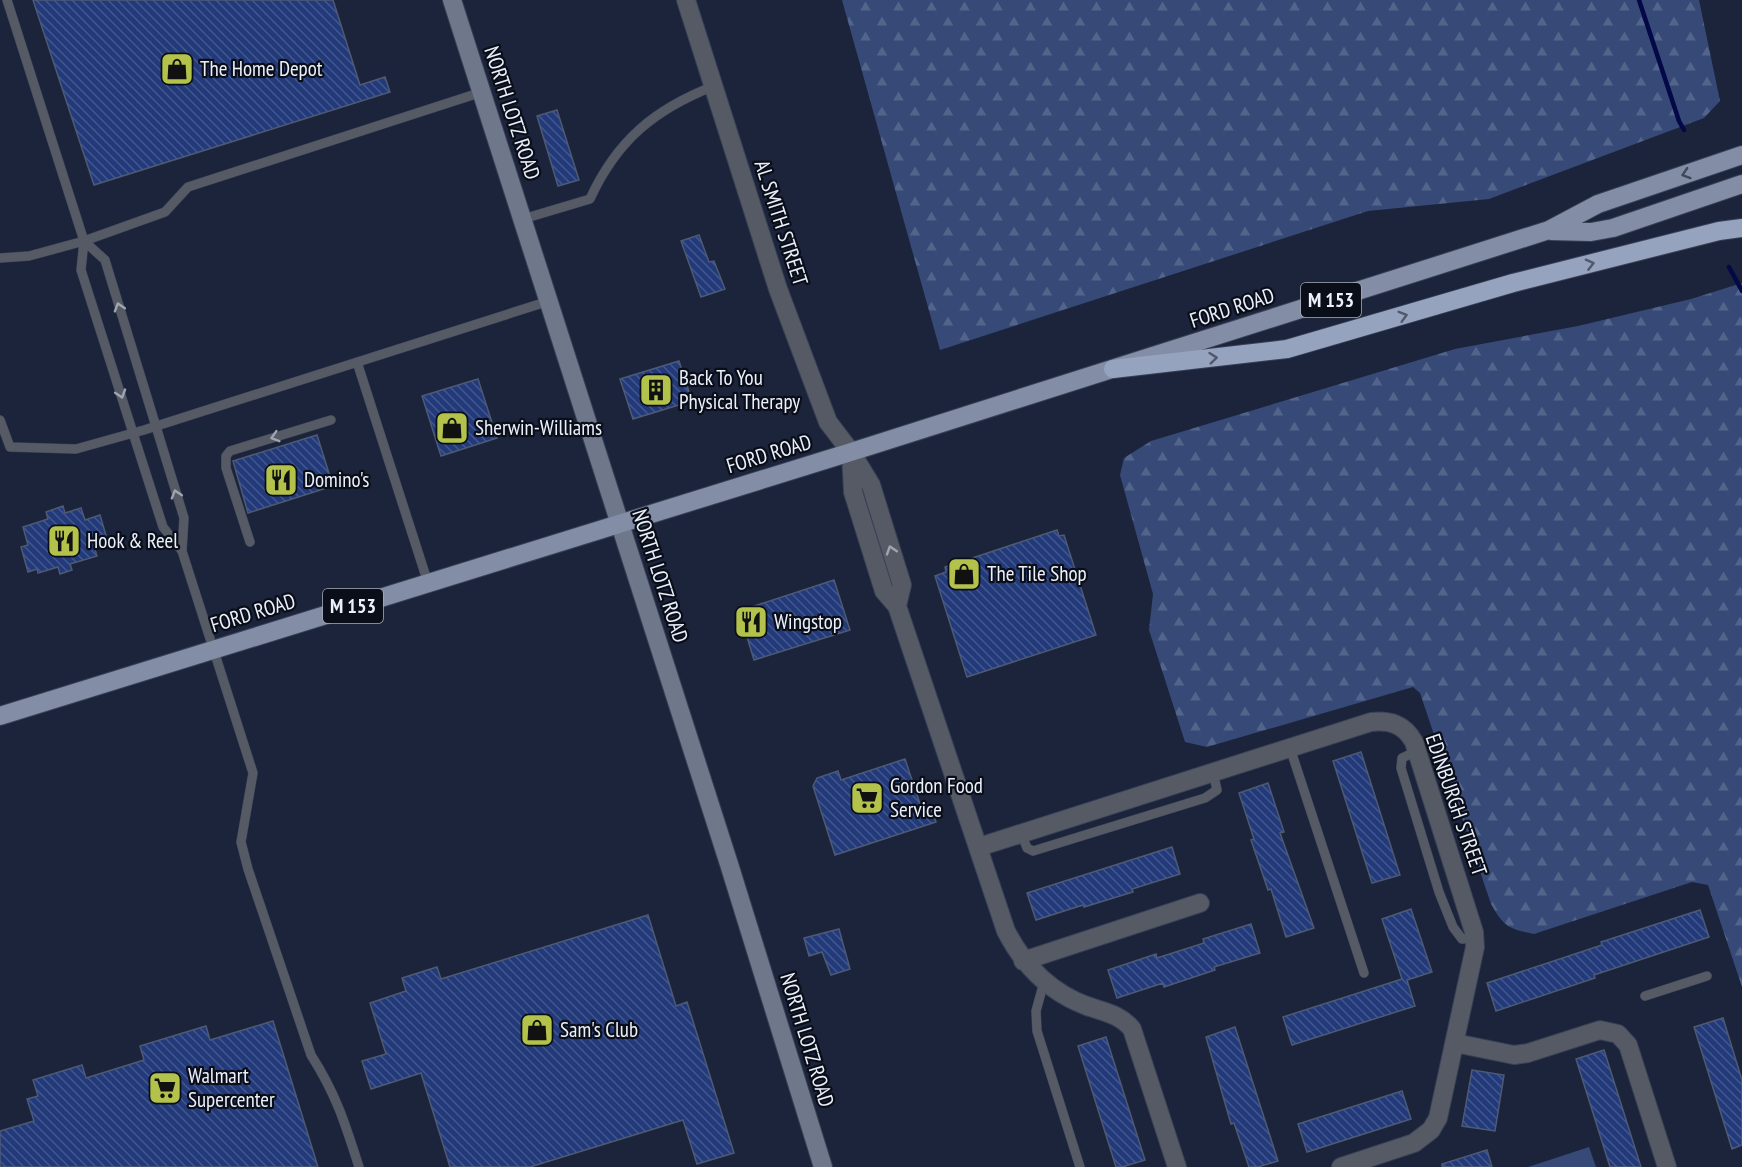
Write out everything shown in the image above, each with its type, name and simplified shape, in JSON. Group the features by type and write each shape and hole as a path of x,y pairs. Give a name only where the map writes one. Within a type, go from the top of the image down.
{"highway":[{"path":"1113,369 1287,349 1513,283 1719,231 1742,228"}],"main road":[{"name":"FORD ROAD","path":"0,716 851,452 1549,230 1598,204 1742,155"},
{"name":"FORD ROAD","path":"1549,230 1591,232 1613,228 1742,184"}],"street":[{"name":"NORTH LOTZ ROAD","path":"452,0 823,1167"},
{"name":"AL SMITH STREET","path":"686,0 778,289 828,422 851,452 871,485 902,585 897,606 979,847"},
{"name":"EDINBURGH STREET","path":"979,847 1371,722 1384,720 1396,723 1406,730 1414,742 1474,932 1474,947 1438,1118 1431,1130 1421,1140 1414,1143 1341,1167"},
{"path":"979,847 1006,931 1023,961 1044,982 1059,992 1085,1005 1117,1016 1132,1029 1177,1167"},
{"path":"1023,961 1200,903"},
{"path":"1455,1043 1514,1055 1528,1053 1600,1030 1618,1034 1628,1045 1667,1167"}],"lane":[{"path":"7,0 84,241 81,270 163,527 182,551 253,773 241,842 248,869 310,1055 328,1082 342,1111 359,1167"},
{"path":"523,219 590,199 602,175 620,150 642,127 662,110 685,97 714,86"},
{"path":"0,258 29,256 84,241 165,212 188,187 482,92"},
{"path":"84,241 105,260 184,518 182,551"},
{"path":"0,420 10,447 76,449 549,301"},
{"path":"357,362 428,583"},
{"path":"250,542 226,468 226,456 230,451 331,420"},
{"path":"1290,748 1364,973"},
{"path":"1645,996 1707,976"},
{"path":"1044,982 1036,1011 1037,1030 1080,1167"}],"green space":[{"path":"842,0 1699,0 1720,101 1704,118 1489,199 1368,211 940,350"},
{"path":"1742,283 1742,987 1708,885 1692,882 1534,934 1508,926 1491,904 1420,693 1413,687 1207,747 1185,742 1149,630 1153,594 1120,475 1124,458 1151,441 1455,349 1578,326 1691,299"},
{"path":"1589,1147 1596,1167 1528,1167"}],"building":[{"name":"The Home Depot","path":"33,0 333,0 360,85 385,77 390,92 94,185"},
{"path":"557,110 579,180 558,186 537,116"},
{"path":"699,235 709,262 714,261 725,289 701,297 681,241"},
{"name":"Back To You Physical Therapy","path":"679,361 692,401 633,419 620,379"},
{"path":"478,379 497,438 441,456 422,396"},
{"path":"317,435 333,486 248,513 233,461"},
{"name":"Hook & Reel","path":"63,506 65,513 81,508 85,520 100,515 107,539 93,543 97,556 70,564 72,570 60,574 58,567 38,573 37,569 28,572 21,547 28,545 23,527 48,519 46,512"},
{"path":"1057,530 1059,536 1064,535 1096,635 967,677 935,576 946,572 945,567"},
{"path":"834,580 850,630 754,660 739,611"},
{"path":"1361,752 1400,875 1372,883 1333,761"},
{"name":"Gordon Food Service","path":"905,759 923,813 932,810 936,822 835,855 813,786 817,778 838,771 841,780"},
{"path":"1268,783 1284,832 1280,833 1314,928 1286,937 1271,889 1268,890 1251,840 1254,839 1239,793"},
{"path":"1172,847 1180,874 1132,889 1133,892 1036,920 1027,893"},
{"path":"1411,909 1432,972 1407,980 1415,1006 1292,1045 1283,1017 1402,979 1382,919"},
{"path":"1700,910 1709,937 1594,975 1595,978 1496,1011 1487,983 1602,945 1601,942"},
{"name":"Sam's Club","path":"648,915 676,1006 687,1002 734,1153 697,1164 683,1120 530,1167 450,1167 421,1073 371,1089 362,1061 386,1054 370,1003 406,991 402,978 437,967 441,979"},
{"path":"1251,924 1260,953 1214,967 1215,970 1164,987 1163,983 1117,998 1108,970 1156,954 1157,958 1204,943 1203,939"},
{"path":"839,929 850,969 831,975 822,952 809,956 804,938"},
{"path":"1723,1018 1742,1080 1742,1145 1732,1149 1694,1027"},
{"name":"Walmart Supercenter","path":"273,1021 318,1167 0,1167 0,1131 34,1121 27,1099 38,1096 33,1080 82,1065 86,1078 144,1060 140,1046 206,1026 210,1040"},
{"path":"1235,1027 1278,1161 1258,1167 1249,1167 1234,1123 1231,1124 1206,1037"},
{"path":"1106,1037 1145,1160 1122,1167 1116,1167 1078,1046"},
{"path":"1604,1050 1641,1167 1610,1167 1576,1059"},
{"path":"1472,1070 1504,1075 1495,1131 1462,1126"},
{"path":"1402,1091 1411,1119 1307,1152 1298,1124"},
{"path":"1487,1150 1492,1167 1442,1167 1442,1164"}],"waterway":[{"path":"1639,0 1684,130"},
{"path":"1729,267 1742,291"}],"place":[{"name":"The Home Depot","path":"177,69"},
{"name":"Back To You Physical Therapy","path":"656,390"},
{"name":"Sherwin-Williams","path":"452,428"},
{"name":"Domino's","path":"281,480"},
{"name":"Hook & Reel","path":"64,541"},
{"name":"The Tile Shop","path":"964,574"},
{"name":"Wingstop","path":"751,622"},
{"name":"Gordon Food Service","path":"867,798"},
{"name":"Sam's Club","path":"537,1030"},
{"name":"Walmart Supercenter","path":"165,1088"}]}
